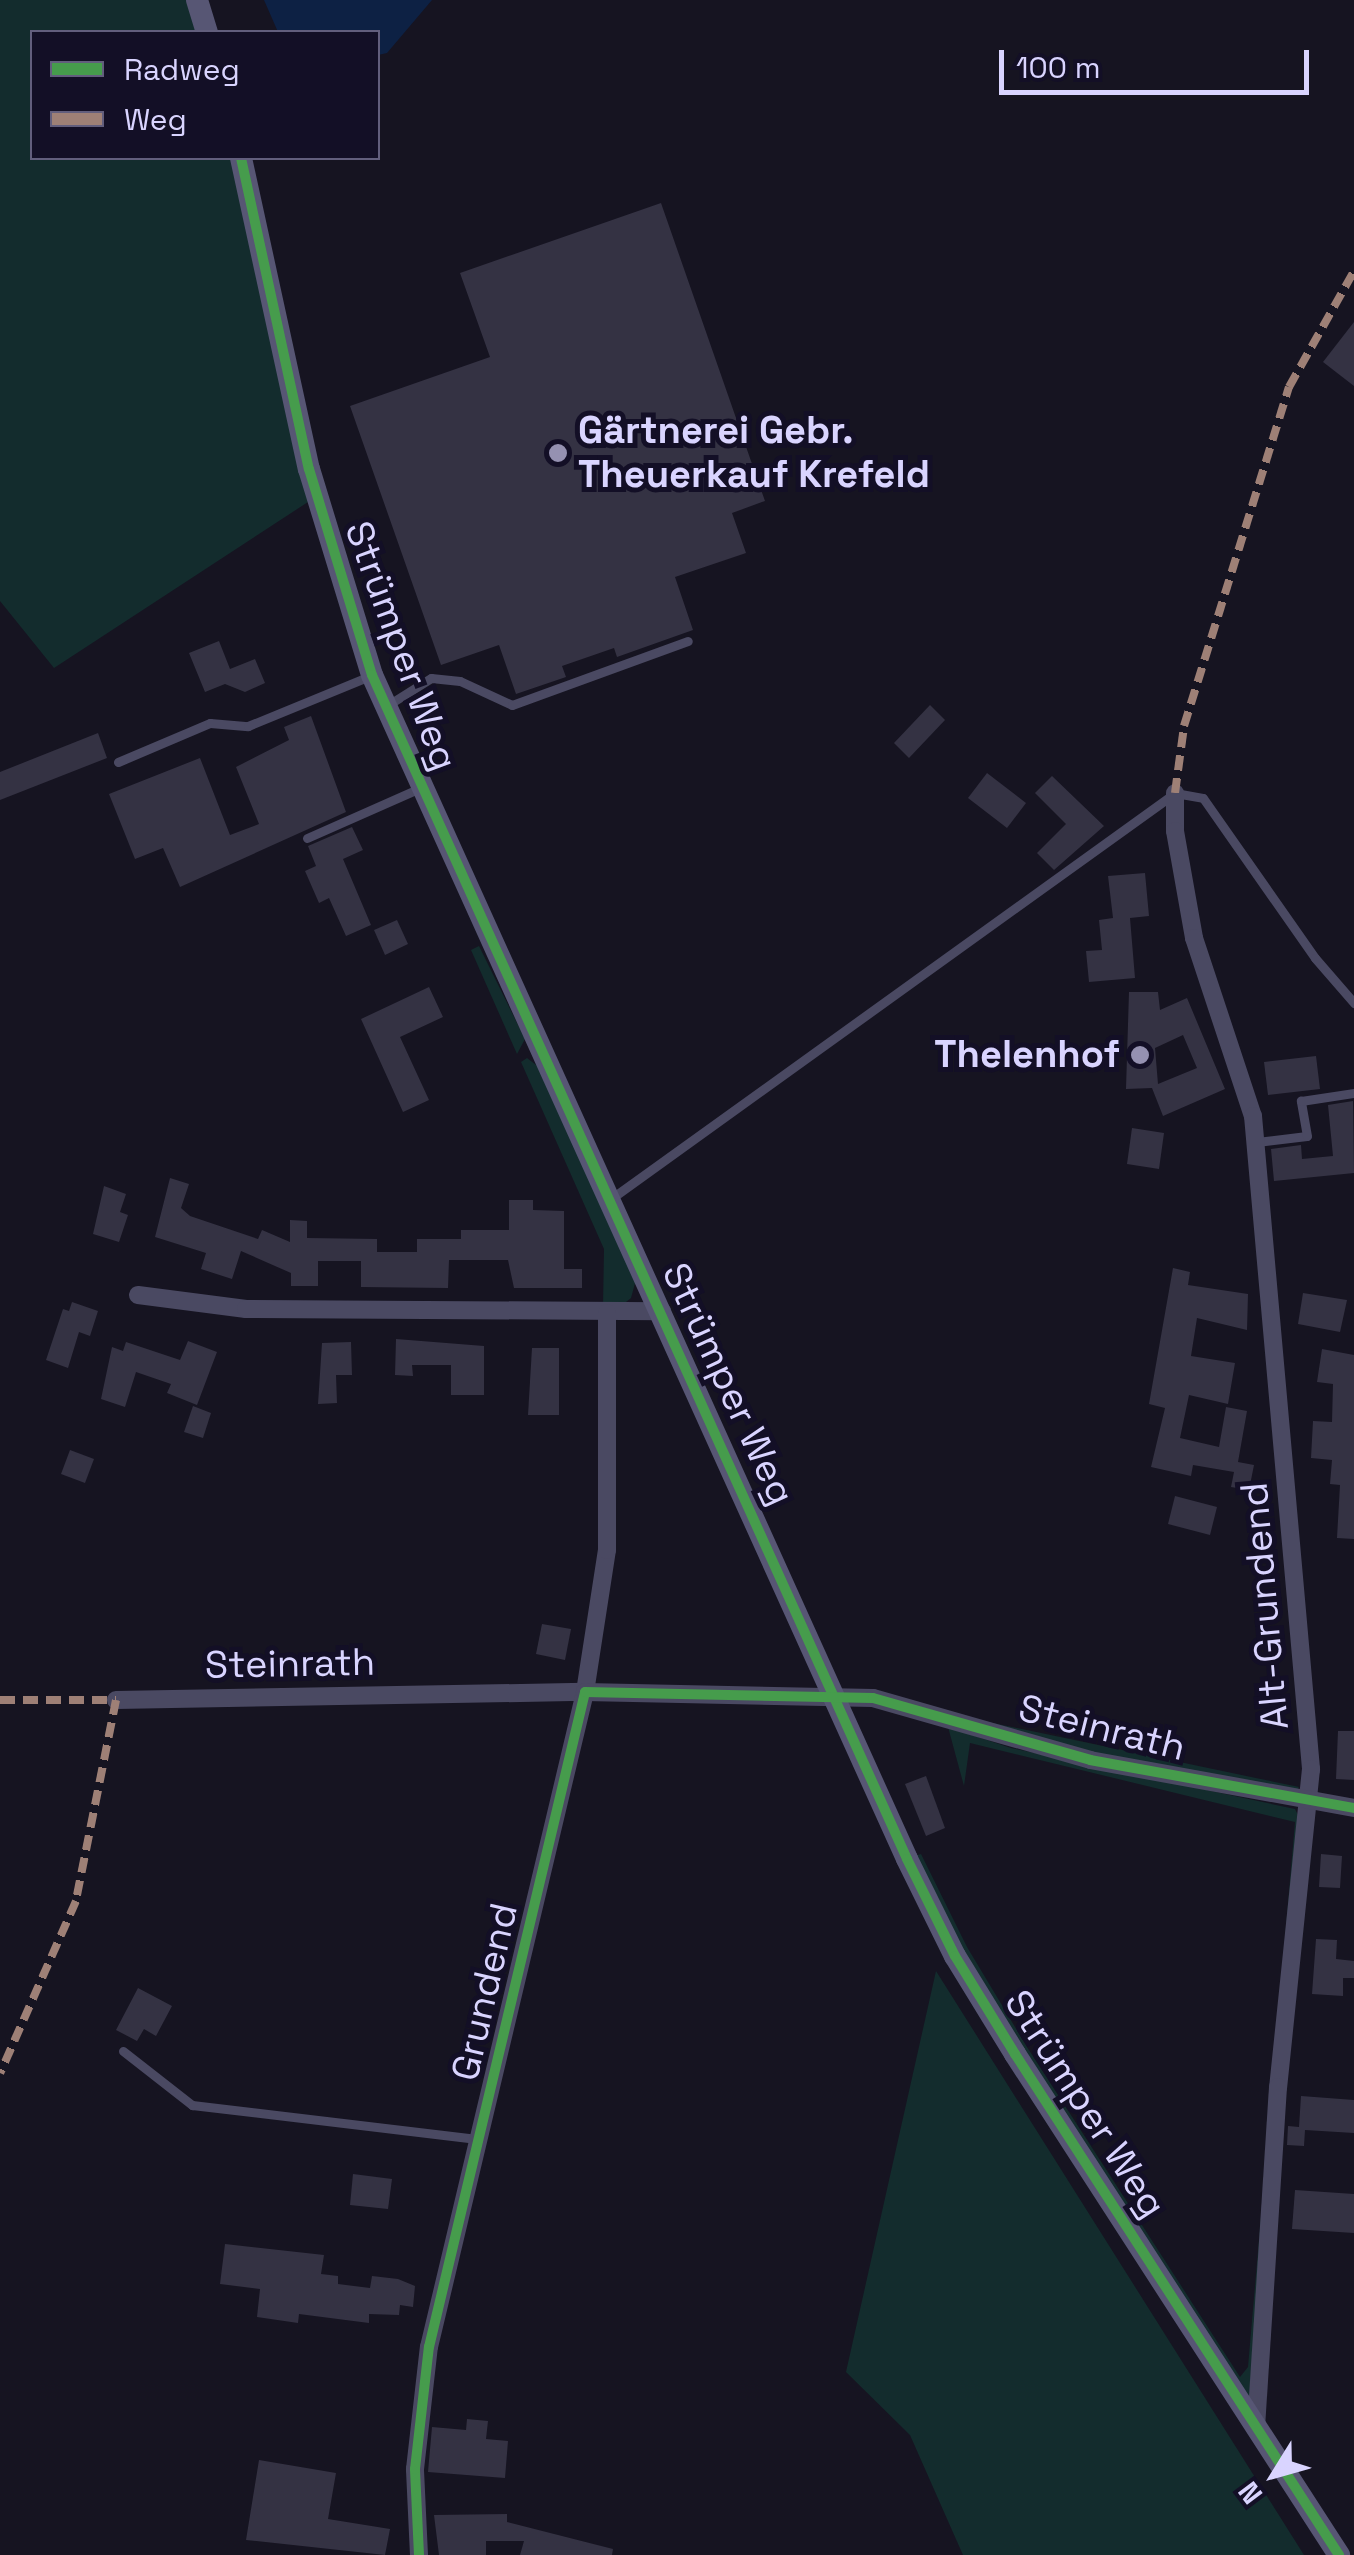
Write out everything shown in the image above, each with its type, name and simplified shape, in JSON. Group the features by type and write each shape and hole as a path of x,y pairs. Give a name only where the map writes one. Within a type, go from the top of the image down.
{"street":[{"path":"197,0 207,30"},
{"name":"Strümper Weg","path":"240,160 308,469 372,674 420,788 955,1956 1339,2555"},
{"name":"Alt-Grundend","path":"1175,793 1175,831 1194,938 1248,1094 1257,1142 1310,1804 1278,2087 1256,2424"},
{"name":"Strümper Weg","path":"138,1294 246,1310 662,1312"},
{"name":"Grundend","path":"419,2555 415,2469 428,2346 482,2140 585,1692 606,1550 607,1313"},
{"path":"585,1692 838,1696"},
{"name":"Steinrath","path":"116,1700 585,1692"},
{"name":"Steinrath","path":"838,1696 873,1698 1090,1760 1310,1804 1354,1808"}],"lane":[{"path":"386,707 431,678 460,681 512,705 688,641"},
{"path":"118,762 210,723 248,726 372,674"},
{"path":"307,838 420,788"},
{"path":"610,1200 1175,793 1204,798 1315,958 1354,1002"},
{"path":"1257,1142 1307,1136 1300,1101 1354,1093"},
{"name":"Grundend","path":"123,2052 192,2105 482,2140"}],"green space":[{"path":"0,0 189,0 201,30 30,30 30,160 234,160 308,502 54,668 0,601"},
{"path":"479,946 525,1039 517,1054 471,950"},
{"path":"527,1058 540,1068 637,1276 631,1298 621,1306 603,1307 604,1249 521,1062"},
{"path":"945,1713 1299,1787 1295,1793 1093,1754"},
{"path":"948,1727 1011,1748 1295,1809 1301,1821 1256,2391 1249,2398 961,1951 914,1856 921,1854 967,1947 1027,2047 1240,2377 1248,2367 1295,1822 970,1743 964,1786"},
{"path":"936,1971 1304,2555 963,2555 910,2435 846,2372"}],"water":[{"path":"264,0 432,0 387,53 380,55 380,30 277,30"}],"building":[{"name":"Gärtnerei Gebr. Theuerkauf Krefeld","path":"661,203 765,501 732,513 746,553 675,577 693,630 617,657 614,648 562,666 566,677 516,694 499,645 441,665 350,406 490,357 460,273"},
{"path":"1354,322 1354,386 1323,362"},
{"path":"219,641 230,669 255,659 265,683 245,692 225,684 205,692 189,653"},
{"path":"930,705 945,720 909,758 894,743"},
{"path":"311,716 346,812 180,887 163,848 135,859 109,794 200,758 230,835 259,824 236,767 289,740 284,727"},
{"path":"98,733 107,758 0,800 0,772"},
{"path":"987,773 1026,803 1007,828 968,798"},
{"path":"1052,776 1104,826 1054,870 1037,853 1066,824 1035,793"},
{"path":"352,827 363,850 343,859 371,925 346,936 329,898 319,903 305,871 316,866 308,846"},
{"path":"1145,873 1149,916 1130,918 1135,978 1089,982 1086,951 1102,950 1099,920 1113,918 1108,876"},
{"path":"397,920 408,944 385,955 374,930"},
{"path":"429,987 443,1017 400,1037 429,1100 403,1112 361,1019"},
{"name":"Thelenhof","path":"1129,992 1158,992 1160,1010 1187,998 1225,1089 1163,1116 1152,1088 1126,1089","holes":["1183,1035 1197,1068 1158,1084 1155,1048"]},
{"path":"1316,1056 1320,1089 1268,1095 1264,1062"},
{"path":"1353,1101 1354,1173 1274,1181 1271,1149 1301,1145 1302,1159 1333,1156 1328,1105"},
{"path":"1132,1128 1164,1133 1159,1169 1127,1164"},
{"path":"170,1178 189,1184 181,1208 190,1216 258,1239 262,1230 290,1242 290,1220 307,1221 307,1238 377,1239 377,1252 417,1252 417,1239 461,1239 461,1230 509,1230 509,1200 533,1200 533,1210 564,1211 564,1269 582,1269 582,1288 514,1288 508,1260 449,1260 448,1288 361,1287 361,1261 318,1261 318,1286 291,1286 291,1273 241,1251 232,1279 201,1269 206,1253 155,1237"},
{"path":"104,1186 126,1194 120,1212 128,1215 119,1242 93,1234"},
{"path":"1173,1268 1190,1272 1188,1285 1248,1294 1247,1330 1197,1318 1191,1356 1235,1363 1228,1404 1189,1395 1180,1438 1219,1447 1226,1407 1247,1411 1238,1462 1254,1465 1249,1490 1231,1487 1234,1472 1193,1465 1191,1476 1151,1467 1165,1408 1149,1404"},
{"path":"1303,1293 1347,1300 1340,1332 1298,1324"},
{"path":"72,1302 98,1311 90,1336 79,1332 68,1368 46,1360 63,1309 69,1311"},
{"path":"396,1339 484,1346 484,1395 451,1395 451,1365 412,1365 413,1376 395,1375"},
{"path":"188,1341 217,1352 197,1405 167,1393 171,1384 136,1372 125,1407 101,1399 112,1347 123,1351 126,1342 180,1360"},
{"path":"351,1342 352,1375 336,1375 337,1403 318,1404 322,1343"},
{"path":"532,1348 559,1348 559,1415 528,1415"},
{"path":"1322,1349 1354,1355 1354,1539 1337,1538 1340,1485 1330,1484 1332,1460 1311,1458 1313,1421 1332,1422 1333,1384 1317,1382"},
{"path":"193,1406 211,1413 203,1438 184,1432"},
{"path":"70,1450 94,1459 85,1483 61,1474"},
{"path":"1175,1496 1217,1507 1210,1535 1168,1524"},
{"path":"542,1624 571,1629 565,1660 536,1654"},
{"path":"1338,1731 1354,1731 1354,1780 1336,1779"},
{"path":"926,1776 945,1828 926,1836 905,1784"},
{"path":"1321,1854 1342,1856 1340,1888 1319,1887"},
{"path":"1316,1939 1337,1940 1336,1959 1354,1961 1354,1978 1343,1978 1343,1996 1312,1994"},
{"path":"138,1988 172,2006 156,2036 144,2029 137,2041 116,2030"},
{"path":"1301,2096 1354,2100 1354,2133 1305,2130 1304,2146 1287,2145 1288,2126 1299,2127"},
{"path":"353,2174 392,2179 388,2209 350,2205"},
{"path":"1295,2190 1354,2194 1354,2233 1292,2229"},
{"path":"225,2244 324,2255 321,2274 338,2276 338,2284 370,2288 372,2276 398,2279 415,2286 413,2307 400,2305 399,2315 369,2314 369,2323 299,2314 298,2323 257,2317 260,2289 220,2284"},
{"path":"467,2419 488,2421 486,2439 508,2441 505,2478 428,2472 432,2427 466,2430"},
{"path":"259,2460 336,2473 328,2519 390,2529 385,2555 246,2540"},
{"path":"507,2514 507,2522 613,2549 612,2555 520,2555 524,2541 486,2541 486,2555 439,2555 434,2515"}],"marked path":[{"path":"1175,793 1184,726 1289,387 1354,271"},
{"path":"0,1700 116,1700 76,1901 0,2073"}],"cycle path":[{"path":"241,160 309,469 372,675 907,1859 955,1956 1015,2054 1339,2555"},
{"path":"419,2555 415,2469 429,2347 585,1692 873,1698 1090,1760 1354,1808"}],"place":[{"name":"Gärtnerei Gebr. Theuerkauf Krefeld","path":"558,453"},
{"name":"Thelenhof","path":"1140,1055"}]}
